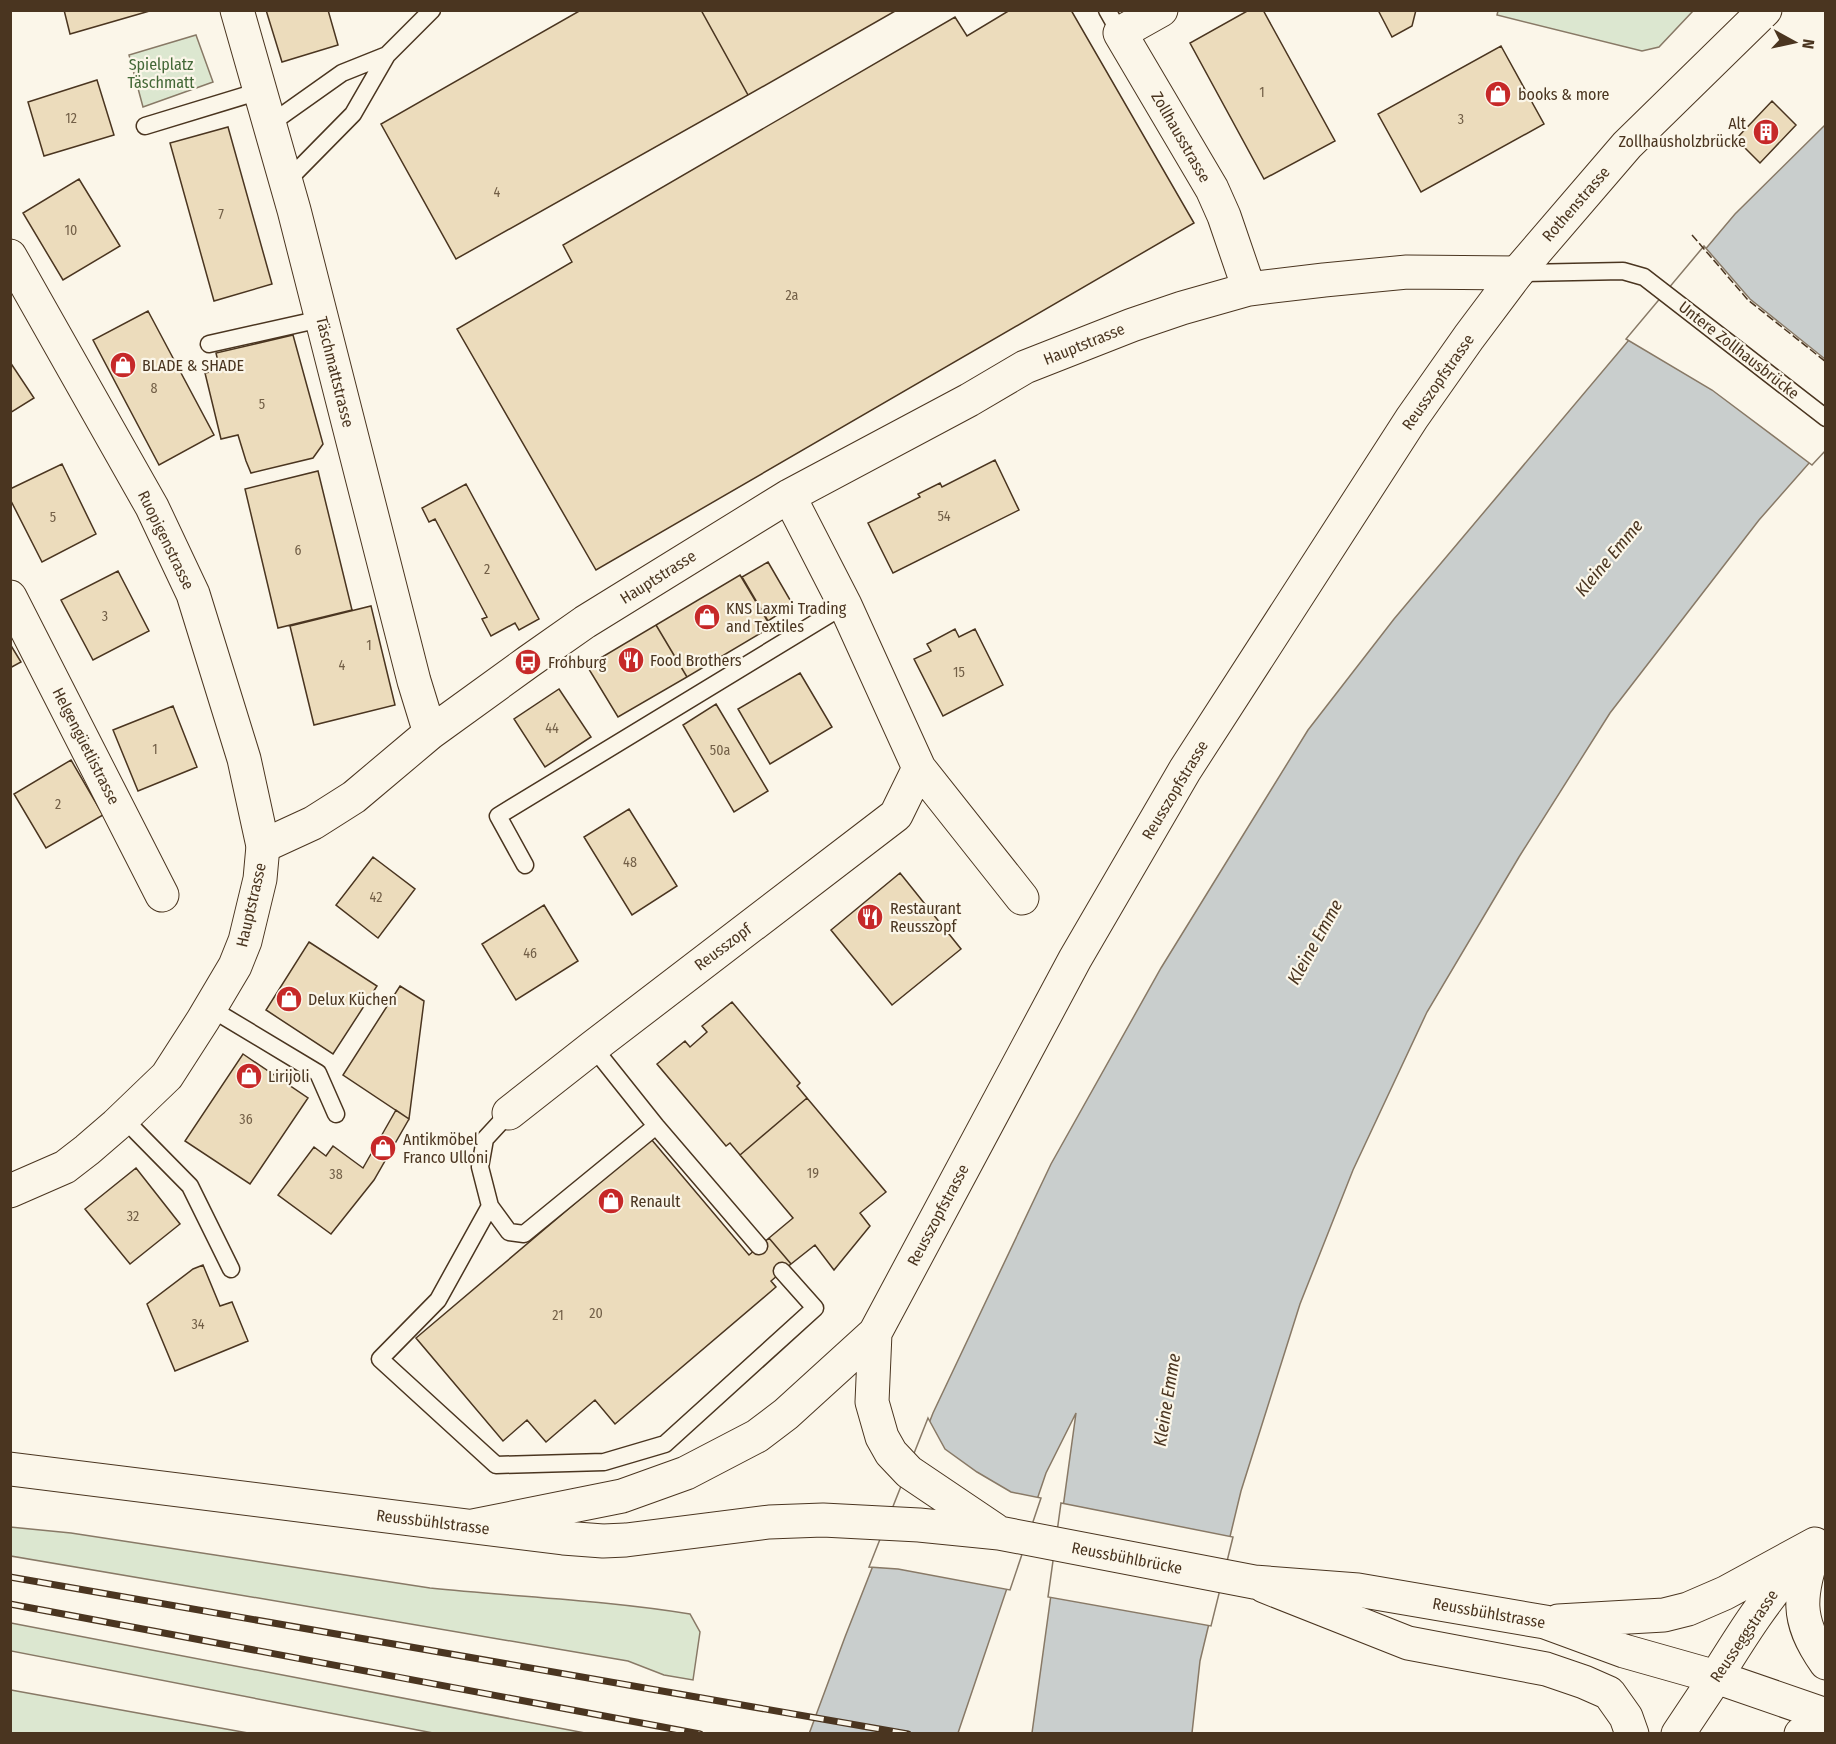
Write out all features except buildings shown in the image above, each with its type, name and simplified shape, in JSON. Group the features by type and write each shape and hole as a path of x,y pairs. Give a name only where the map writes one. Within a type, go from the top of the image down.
{"main road":[{"name":"Täschmattstrasse","path":"237,10 286,182 414,681 430,733"},
{"name":"Zollhausstrasse","path":"1161,10 1113,22 1212,189 1224,216 1249,289"},
{"name":"Rothenstrasse","path":"1517,273 1627,145 1765,10"},
{"name":"Ruopigenstrasse","path":"10,256 152,507 193,594 244,759 263,846"},
{"name":"Hauptstrasse","path":"10,1191 64,1167 87,1150 167,1076 235,966 245,941 260,879 263,846 313,823 354,797 430,733 585,622 789,496 969,400 1025,367 1182,308 1249,289 1324,280 1407,272 1517,273"},
{"name":"Reusszopfstrasse","path":"473,1526 622,1496 686,1473 727,1453 764,1431 875,1334 1075,959 1185,770 1412,418 1517,273"},
{"path":"789,496 845,606 919,768 1022,897"},
{"name":"Helgengüetlistrasse","path":"10,597 162,895"},
{"name":"Reusszopf","path":"509,1113 896,815 919,768"},
{"name":"Reusszopfstrasse","path":"875,1334 872,1402 882,1437"},
{"name":"Reussbühlbrücke","path":"882,1437 891,1453 909,1472 999,1533"},
{"name":"Reussbühlstrasse","path":"10,1469 562,1538 603,1541 769,1522 857,1520"},
{"name":"Reussbühlbrücke","path":"857,1520 999,1533 1254,1582"},
{"path":"1545,1622 1655,1616 1688,1609 1725,1593 1820,1537"},
{"path":"1820,1537 1804,1588 1803,1615 1810,1640 1826,1663"},
{"name":"Reusseggstrasse","path":"1678,1734 1752,1619 1820,1537"},
{"path":"1254,1582 1408,1643 1546,1669 1584,1682 1609,1693 1626,1717 1632,1734"},
{"name":"Reussbühlstrasse","path":"1254,1582 1358,1590 1545,1622 1624,1651 1716,1677 1826,1715"},
{"path":"1801,1734 1826,1732"}],"lane":[{"path":"286,182 353,114 387,55 432,10"},
{"path":"270,124 342,74 387,55"},
{"path":"145,126 260,92"},
{"name":"Untere Zollhausbrücke","path":"1517,273 1623,271 1644,277 1826,418"},
{"path":"209,345 321,319"},
{"path":"525,865 498,816 845,606"},
{"path":"210,1008 318,1073 336,1114"},
{"path":"593,1047 656,1126 759,1246"},
{"path":"509,1113 485,1139 480,1167 490,1206 508,1232 524,1234 656,1126"},
{"path":"123,1118 190,1186 231,1269"},
{"path":"490,1206 438,1300 380,1359 496,1465 604,1462 665,1444 815,1308 782,1271"}],"green space":[{"path":"1498,10 1693,11 1659,47 1642,51 1497,15"},
{"name":"Spielplatz Täschmatt","path":"196,35 213,82 143,107 129,55"},
{"path":"10,1527 71,1533 430,1588 593,1602 690,1614 700,1632 693,1680 664,1675 628,1661 11,1556"},
{"path":"10,1623 585,1733 433,1733 11,1651"},
{"path":"11,1690 248,1733 11,1733"}],"water":[{"name":"Kleine Emme","path":"1825,125 1825,445 1759,520 1610,713 1519,857 1427,1012 1353,1170 1300,1304 1241,1491 1200,1661 1192,1733 1032,1733 1076,1413 1046,1473 958,1733 809,1734 933,1413 1051,1164 1161,968 1308,730 1394,619 1735,214"}],"pier":[{"path":"1704,246 1750,299 1825,359 1826,450 1812,465 1712,390 1626,339"},
{"path":"928,1418 945,1449 977,1472 1011,1492 1041,1498 1010,1590 898,1569 869,1567"},
{"path":"1061,1503 1233,1537 1211,1626 1048,1597"}],"railway":[{"path":"10,1577 908,1734"},
{"path":"10,1604 700,1734"}],"fence":[{"path":"1692,235 1748,300 1826,362"}],"place":[{"name":"books & more","path":"1498,94"},
{"name":"Alt Zollhausholzbrücke","path":"1766,132"},
{"name":"BLADE & SHADE","path":"123,365"},
{"name":"KNS Laxmi Trading and Textiles","path":"707,617"},
{"name":"Food Brothers","path":"631,660"},
{"name":"Frohburg","path":"528,662"},
{"name":"Restaurant Reusszopf","path":"870,917"},
{"name":"Delux Küchen","path":"289,999"},
{"name":"Lirijoli","path":"249,1076"},
{"name":"Antikmöbel Franco Ulloni","path":"383,1148"},
{"name":"Renault","path":"611,1201"}]}
